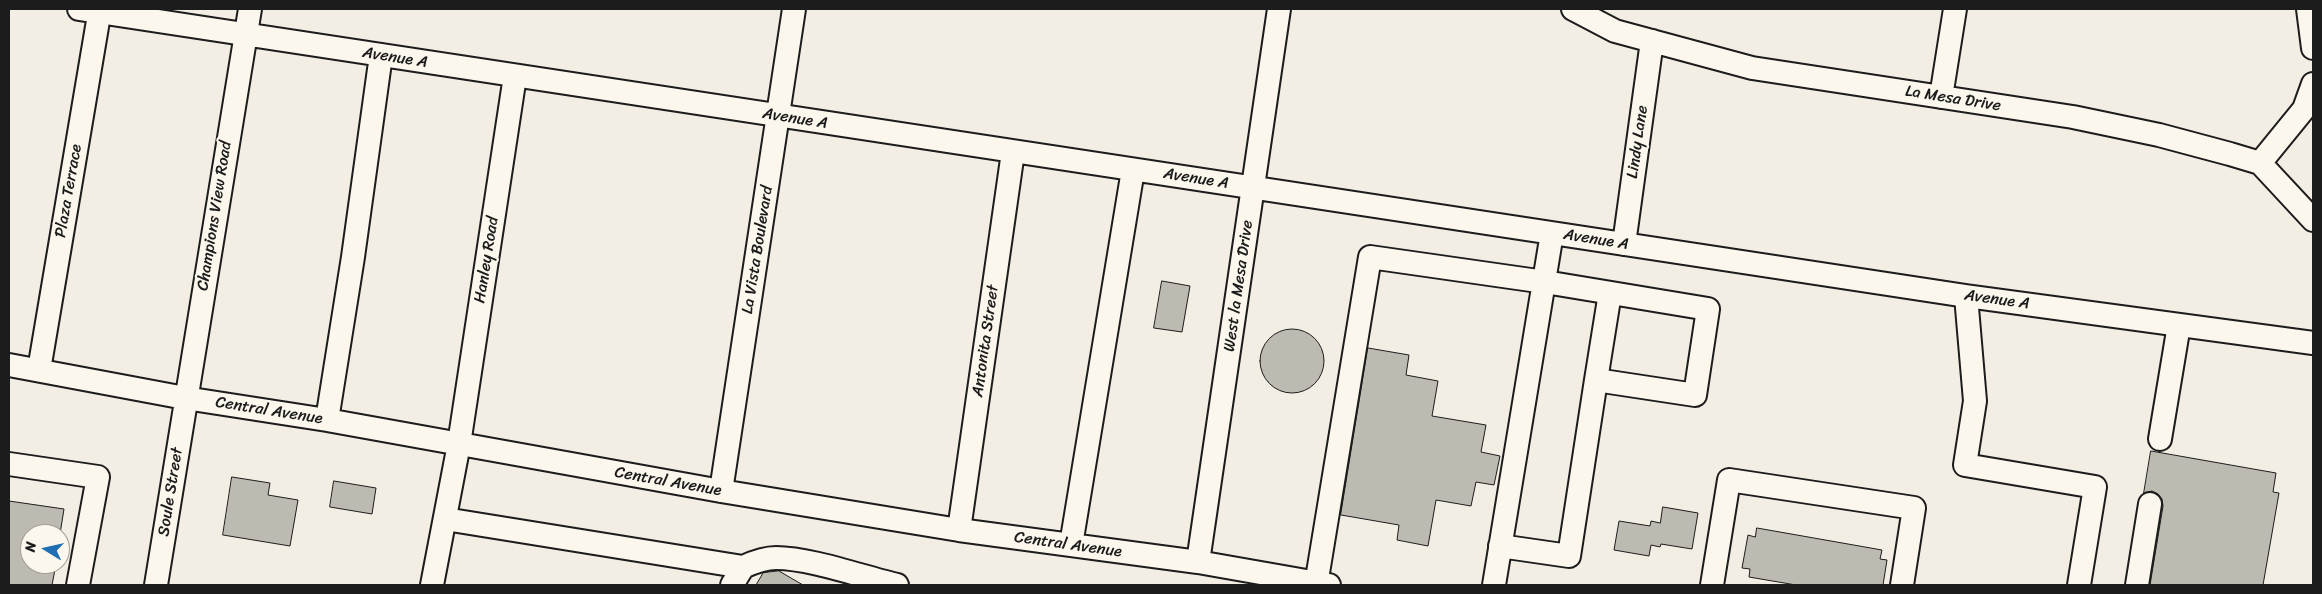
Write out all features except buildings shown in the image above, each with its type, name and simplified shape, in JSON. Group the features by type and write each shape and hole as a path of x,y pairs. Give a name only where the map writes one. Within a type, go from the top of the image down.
{"street":[{"name":"Champions View Road","path":"185,398 250,9"},
{"name":"La Vista Boulevard","path":"721,491 794,9"},
{"name":"West la Mesa Drive","path":"1198,562 1279,9"},
{"name":"La Mesa Drive","path":"1573,9 1615,31 1752,68 2073,117 2160,135 2260,163"},
{"path":"1941,97 1956,9"},
{"path":"2308,9 2313,48"},
{"name":"Avenue A","path":"93,10 381,56 1966,296 2313,343"},
{"name":"Plaza Terrace","path":"39,370 93,10"},
{"name":"Lindy Lane","path":"1624,244 1652,41"},
{"path":"328,420 381,56"},
{"name":"Hanley Road","path":"432,585 459,444 515,76"},
{"path":"2313,84 2304,109 2260,163 2313,220"},
{"name":"Antonita Street","path":"959,530 1013,152"},
{"path":"1071,545 1133,170"},
{"path":"1494,585 1552,233"},
{"path":"1320,584 1370,257 1545,282 1708,309 1695,395 1596,380"},
{"path":"1500,546 1569,556 1610,293"},
{"path":"1966,296 1975,401 1965,465 2095,487 2079,585"},
{"path":"2160,439 2179,325"},
{"name":"Central Avenue","path":"9,366 185,398 328,420 721,491 959,530 1198,562 1244,578 1320,584"},
{"name":"Soule Street","path":"156,585 185,398"},
{"path":"9,464 98,477 78,585"},
{"path":"1712,585 1729,480 1914,508 1902,585"},
{"path":"2137,585 2150,504"},
{"path":"445,518 737,576 758,560 777,558 815,564 897,585"}]}
